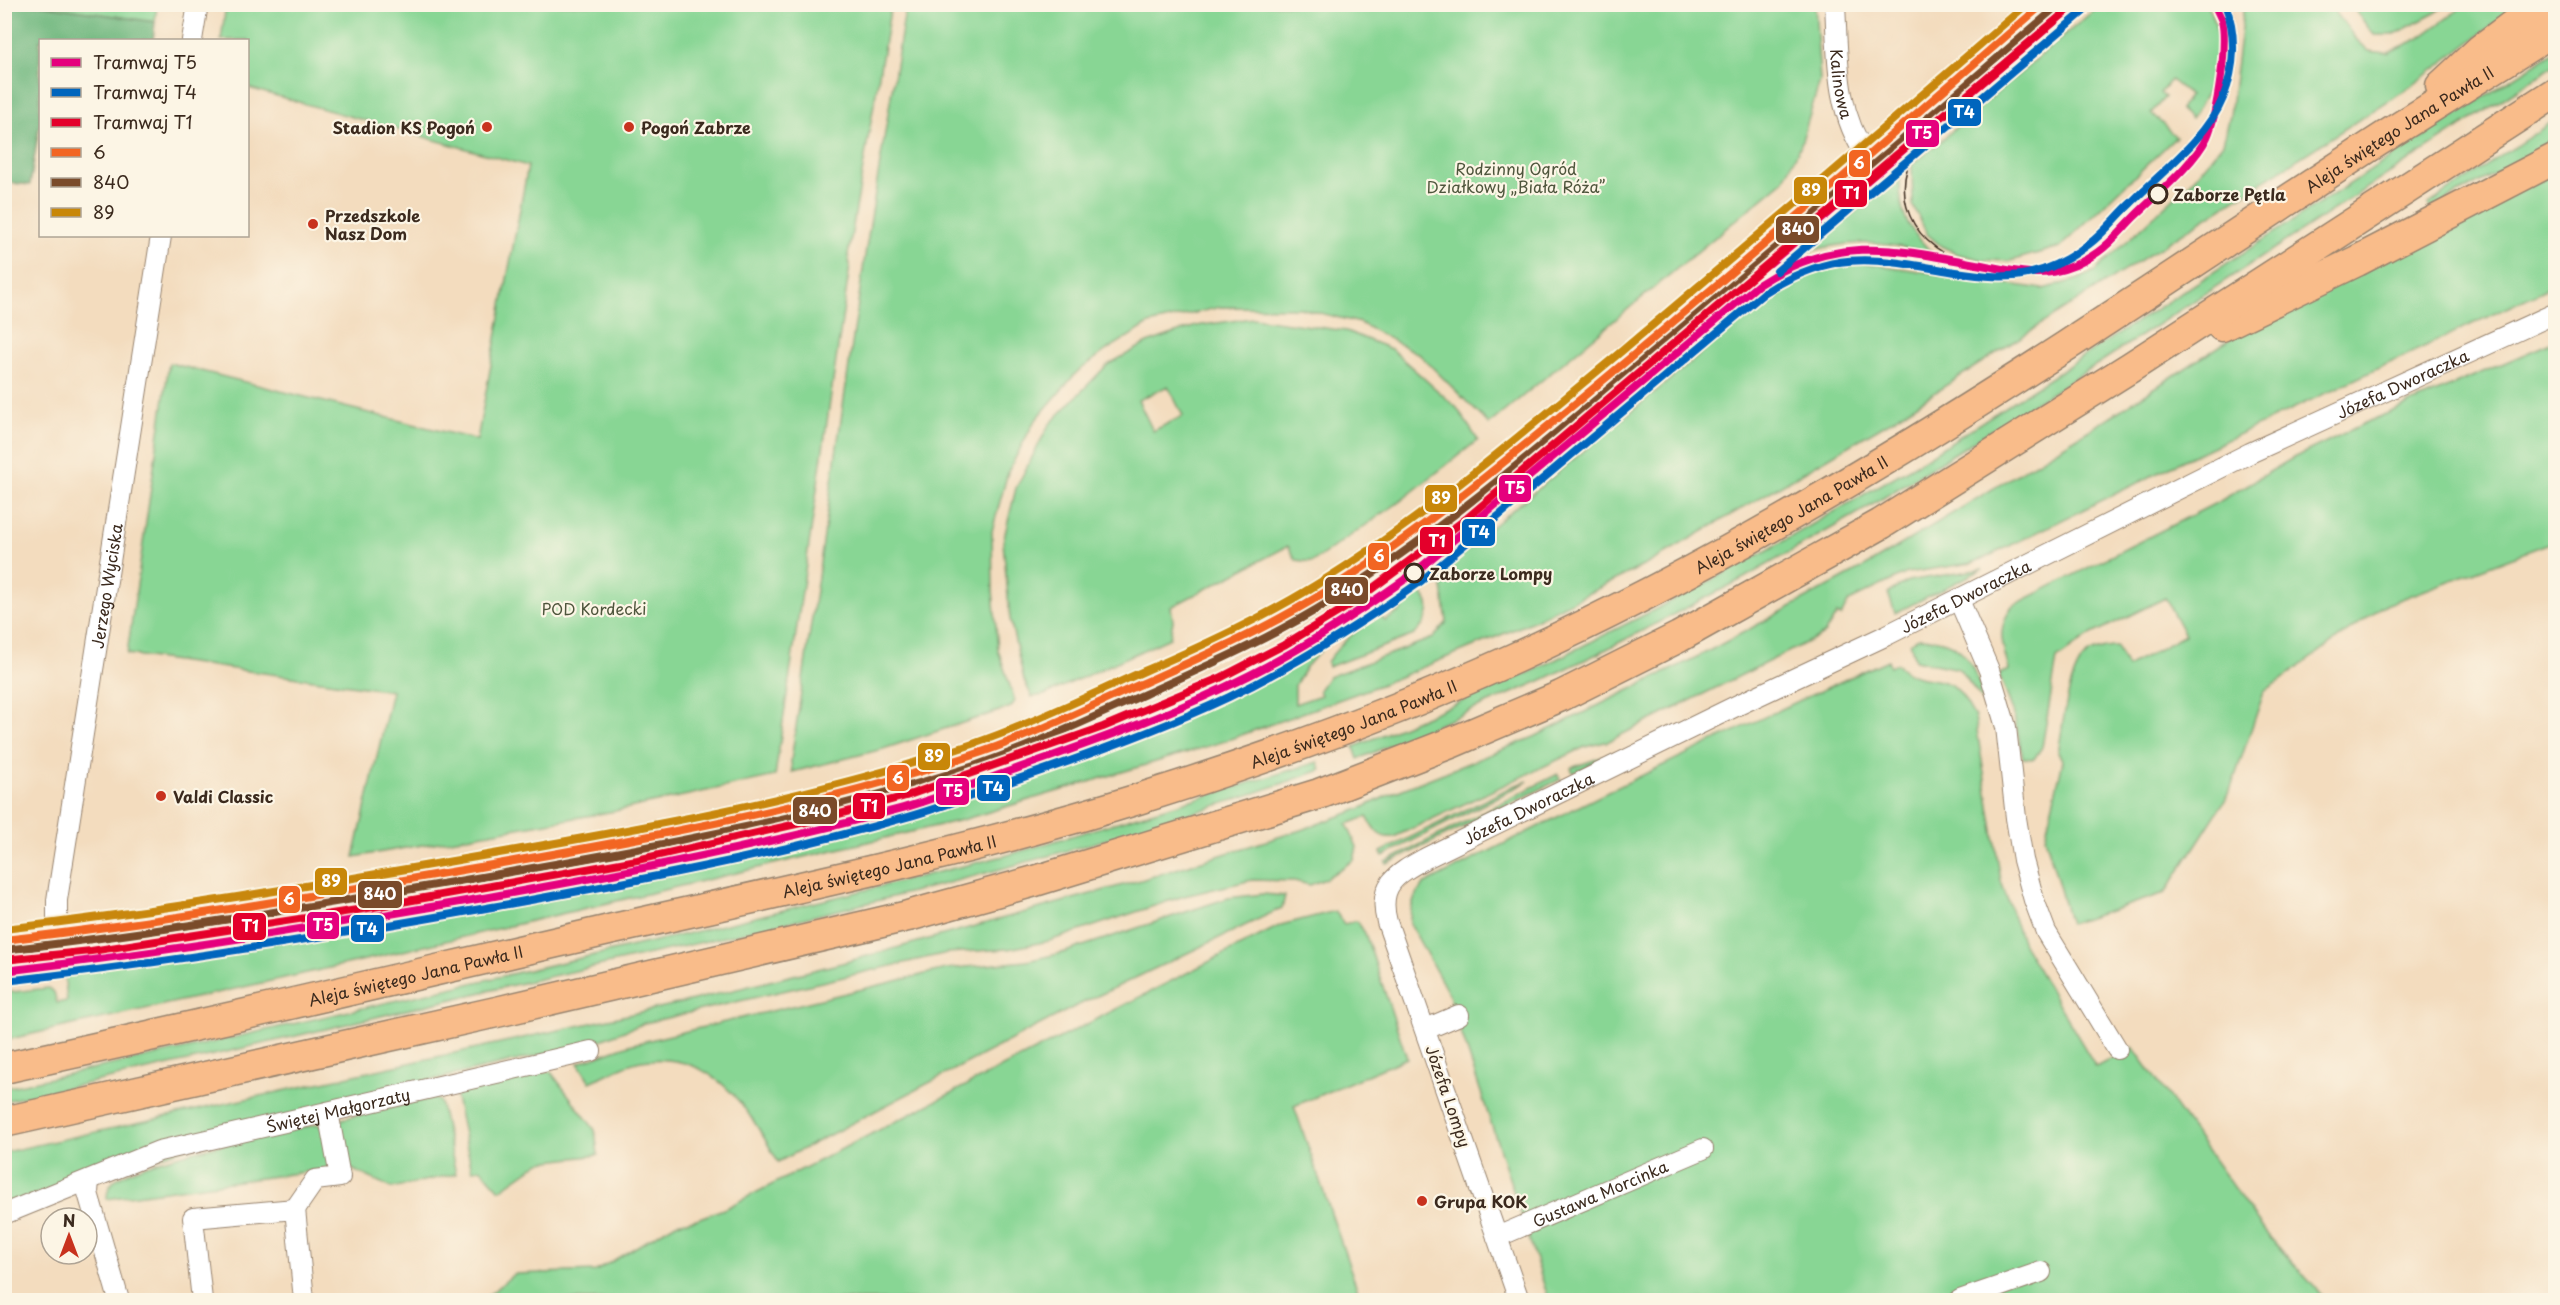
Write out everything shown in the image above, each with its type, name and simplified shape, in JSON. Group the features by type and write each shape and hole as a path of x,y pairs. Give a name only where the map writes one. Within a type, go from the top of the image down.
{"main road":[{"path":"2382,139 2480,50 2541,4"},
{"name":"Aleja świętego Jana Pawła II","path":"4,1068 854,875 995,839 1131,801 1285,751 1413,701 1511,660 1627,605 1780,523 1892,457 2085,336 2382,139 2556,28"},
{"path":"4,1122 908,916 1068,872 1319,794 1453,742 1561,696 1679,637 1881,524 2132,367 2556,92"},
{"path":"2132,367 2268,305 2556,158"},
{"path":"4,1129 84,1105"}],"street":[{"path":"192,39 198,4"},
{"name":"Kalinowa","path":"1834,4 1845,116 1855,139 1867,156"},
{"path":"4,940 365,887 622,842 702,825 880,783 978,753 1175,670 1321,595 1396,546 1525,445 1761,248 2044,4"},
{"name":"Jerzego Wyciska","path":"57,934 55,911 161,237"},
{"name":"Józefa Dworaczka","path":"1386,891 1401,873 1426,858 1959,600 2250,453 2556,314"},
{"path":"1959,600 1989,670 2006,727 2018,828 2034,900 2046,932 2117,1050"},
{"name":"Józefa Lompy","path":"1386,891 1384,905 1387,922 1519,1300"},
{"path":"1426,1029 1459,1015"},
{"name":"Świętej Małgorzaty","path":"4,1214 159,1151 591,1051"},
{"path":"304,1300 295,1209 315,1180 340,1177 328,1112"},
{"name":"Gustawa Morcinka","path":"1497,1237 1703,1149"},
{"path":"89,1180 88,1193 119,1300"},
{"path":"202,1300 193,1218 295,1209"},
{"path":"1960,1300 2041,1272"}],"green space":[{"path":"5,4 40,5 155,22 153,39 39,39 39,127 30,185 5,182"},
{"name":"Rodzinny Ogród Działkowy „Biała Róża”","path":"906,4 1815,5 1820,81 1800,147 1783,181 1489,424 1419,354 1360,323 1300,308 1220,307 1149,324 1108,349 1076,373 1034,422 1008,472 992,531 993,590 998,650 1015,701 1011,707 883,749 792,772 791,761 866,249"},
{"path":"40,5 157,5 155,22"},
{"name":"POD Kordecki","path":"226,5 891,5 848,255 850,265 775,776 615,811 354,857 392,691 127,654 169,363 477,440 528,166 249,88 249,39 221,39"},
{"path":"2100,5 2208,5 2217,34 2216,64 2199,107 2191,119 2180,109 2190,95 2171,80 2160,93 2165,97 2151,113 2176,137 2060,247 2010,261 1984,260 1958,254 1941,246 1927,234 1913,206 1912,165"},
{"path":"2244,5 2330,5 2355,38 2369,51 2387,53 2418,39 2465,5 2519,5 2416,83 1889,422 1647,564 1527,624 1380,685 1222,742 962,820 356,962 5,1040 5,993 48,988 54,992 57,1003 67,1001 64,972 430,916 667,874 827,839 948,803 1147,729 1228,693 1332,638 1306,667 1295,685 1295,704 1321,695 1319,690 1328,677 1433,638 1447,622 1441,580 1447,570 1483,534 1800,274 1827,263 1842,265 1865,263 2043,289 2079,279 2095,271 2193,180 2223,143 2230,116"},
{"path":"2351,5 2447,5 2393,35 2374,35"},
{"path":"2555,51 2555,65 2099,363 1867,508 1744,578 1599,653 1540,681 1358,759 1354,747 1535,670 1768,550 1920,462"},
{"path":"2555,120 2555,141 2430,209 2429,204"},
{"path":"2555,166 2555,285 2182,461 1991,555 1972,563 1907,573 1849,601 1841,616 1837,614 1824,634 1609,741 1585,747 1394,837 1380,835 1367,817 1347,824 1357,847 1354,860 1325,879 1310,885 1294,881 1252,880 1184,896 1049,941 1008,949 947,953 645,1023 590,1044 340,1101 5,1204 5,1152 677,1004 842,963 1141,880 1304,829 1362,808 1393,793 1534,737 1707,652 1866,566 2091,429 2271,313"},
{"path":"1900,174 1902,209 1905,217 1931,252 1898,246 1855,243 1807,252"},
{"path":"1253,318 1346,331 1391,349 1457,408 1478,440 1398,503 1312,562 1296,560 1288,546 1171,607 1173,621 1170,638 1044,695 1032,697 1024,680 1010,619 1003,542 1016,488 1049,425 1107,365 1147,343 1196,326","holes":["1168,386 1183,416 1153,431 1138,400"]},
{"path":"2555,341 2555,541 2383,606 2264,692 2229,794 2165,893 2070,924 2045,837 2063,761 2058,753 2066,706 2075,672 2083,659 2096,650 2117,647 2127,667 2185,635 2165,598 2092,634 2057,659 2042,747 2034,759 2023,758 2013,711 1999,674 2009,670 2002,630 2012,606 2220,501 2293,458 2365,423"},
{"path":"1983,569 1895,613 1888,593 1908,581"},
{"path":"1418,592 1424,596 1429,607 1423,625 1414,635 1328,667 1327,662 1351,636 1380,615 1385,621 1402,610 1398,602"},
{"path":"1918,638 1935,639 1958,649 1972,667 1987,706 1959,669 1915,660 1910,643"},
{"path":"1888,660 1890,666 1897,664 1910,674 1942,681 1953,686 1961,694 1975,717 2001,881 2023,944 2096,1067 2133,1047 2266,1233 2326,1300 1953,1300 1951,1296 1938,1300 1549,1300 1449,995 1410,924 1411,908 1417,894 1423,885 1538,826"},
{"path":"1616,752 1573,773 1571,768"},
{"path":"1318,762 1321,770 1226,803 1130,833 936,886 207,1057 5,1101 5,1088 686,934 1008,855"},
{"path":"1558,774 1561,779 1387,864 1386,862"},
{"path":"1528,781 1383,856 1381,852 1513,786"},
{"path":"1263,894 1285,896 1282,908 1070,1009 778,1162 740,1103 708,1073 689,1064 666,1060 641,1061 621,1067 590,1082 578,1063 629,1045 946,969 1027,961 1062,953 1228,898"},
{"path":"1335,911 1344,924 1357,921 1365,933 1407,1058 1294,1106 1361,1300 483,1300 514,1274 596,1271 676,1223 697,1219 726,1208 1281,925"},
{"path":"550,1071 595,1130 598,1155 540,1162 500,1190 481,1169 472,1170 456,1098 459,1092"},
{"path":"433,1098 440,1101 456,1174 392,1188 345,1166 338,1126 342,1119"},
{"path":"318,1124 325,1130 334,1168 107,1199 108,1190 113,1182 149,1164"}],"tram line":[{"name":"T5","path":"1770,263 2075,4"},
{"name":"T1","path":"4,960 91,951 357,910 637,860 832,816 906,796 1103,727 1220,678 1284,645 1350,605 1466,519 2075,4"},
{"name":"T5","path":"4,971 187,947 368,918 593,878 749,846 917,804 1095,741 1198,700 1297,649 1345,620 1414,573 1758,285 1786,269 1812,258 1838,252 1890,250 2014,271 2043,273 2070,267 2098,252 2184,168 2207,137 2218,97 2224,46 2222,21 2214,4"},
{"name":"T4","path":"5,981 188,957 370,928 596,888 753,856 856,831 941,806 1113,746 1206,708 1303,658 1420,582 1764,293 1790,278 1813,268 1857,260 1903,263 1984,276 2013,276 2047,268 2083,249 2195,141 2216,113 2227,87 2233,51 2229,15 2225,4"},
{"path":"2223,55 2229,4"},
{"name":"T4","path":"1777,271 2083,12"},
{"path":"1931,127 1916,147 1908,167 1904,187 1907,207 1914,225 1927,240 1945,254 1968,263"}],"transit line":[{"name":"89","path":"4,929 179,906 354,878 597,836 787,797 912,764 973,744 1037,719 1187,652 1253,621 1316,585 1433,504 1508,446 1617,355 2027,4"},
{"name":"6","path":"4,940 181,916 357,888 599,846 786,807 909,775 1014,740 1212,652 1282,617 1327,591 1444,509 1734,270 2043,4"},
{"name":"840","path":"5,950 182,926 358,898 601,856 789,817 913,785 974,766 1061,732 1193,672 1264,638 1332,600 1450,518 1688,322 2051,12"}],"place":[{"name":"Stadion KS Pogoń","path":"487,127"},
{"name":"Pogoń Zabrze","path":"629,127"},
{"name":"Zaborze Pętla","path":"2158,194"},
{"name":"Przedszkole Nasz Dom","path":"313,224"},
{"name":"Zaborze Lompy","path":"1414,573"},
{"name":"Valdi Classic","path":"161,796"},
{"name":"Grupa KOK","path":"1422,1201"}]}
